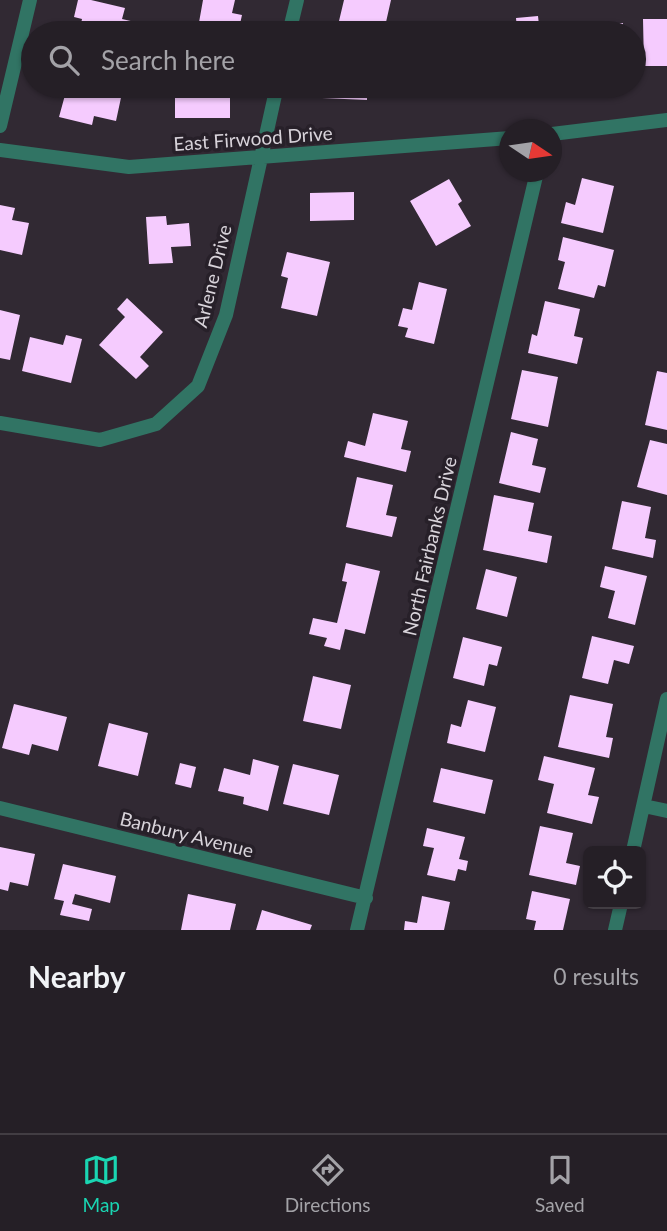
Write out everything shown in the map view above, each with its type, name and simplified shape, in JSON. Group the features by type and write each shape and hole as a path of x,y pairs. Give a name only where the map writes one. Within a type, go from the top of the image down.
{"street":[{"path":"25,21 30,0"},
{"path":"292,21 297,0"},
{"path":"0,126 21,38"},
{"name":"Arlene Drive","path":"0,423 100,440 156,424 198,386 226,315 274,98"},
{"path":"562,133 667,120"},
{"name":"East Firwood Drive","path":"0,150 129,167 499,139"},
{"name":"North Fairbanks Drive","path":"357,930 535,182"},
{"path":"634,846 667,699"},
{"path":"644,806 667,811"},
{"name":"Banbury Avenue","path":"0,808 366,898"},
{"path":"615,930 620,909"}],"building":[{"path":"78,0 91,0 125,8 122,19 131,21 82,21 74,17"},
{"path":"203,0 235,0 232,13 242,15 241,21 199,21"},
{"path":"344,0 391,0 386,21 339,21"},
{"path":"538,16 539,21 516,21 516,18"},
{"path":"667,19 667,66 646,66 646,21 643,21"},
{"path":"64,98 121,98 116,121 94,116 92,125 59,117"},
{"path":"175,98 230,98 230,118 175,118"},
{"path":"322,98 367,98 367,100"},
{"path":"582,178 614,186 603,233 561,223 566,202 575,205"},
{"path":"449,179 462,201 458,204 471,226 436,246 410,201"},
{"path":"354,192 354,220 310,221 310,193"},
{"path":"0,205 15,208 12,220 29,223 22,255 0,250"},
{"path":"166,216 167,225 189,223 191,246 171,247 173,263 149,264 146,217"},
{"path":"563,237 614,250 605,287 598,285 594,298 558,289 565,262 558,260"},
{"path":"287,252 330,262 317,316 281,308 288,278 281,276"},
{"path":"419,282 447,289 434,344 405,337 408,328 398,326 403,308 412,310"},
{"path":"127,298 163,332 140,357 149,366 136,379 99,345 125,317 117,309"},
{"path":"545,301 580,309 574,336 583,338 577,364 528,353 532,334 537,336"},
{"path":"0,310 20,315 10,360 0,358"},
{"path":"66,335 82,339 71,383 22,371 30,337 63,345"},
{"path":"522,370 558,377 548,427 511,419"},
{"path":"657,371 667,373 667,430 645,425"},
{"path":"373,413 408,421 401,449 411,451 406,472 344,457 348,441 365,446"},
{"path":"511,432 538,439 532,465 546,468 540,493 499,483"},
{"path":"650,440 667,444 667,495 637,487"},
{"path":"357,477 393,485 386,515 397,517 392,537 346,527"},
{"path":"494,495 534,503 528,531 552,536 547,563 483,550"},
{"path":"622,501 651,507 645,538 656,540 653,558 612,549"},
{"path":"346,563 380,571 365,634 345,629 340,650 324,646 327,638 309,634 313,618 337,623 347,582 342,581"},
{"path":"605,566 647,576 635,625 608,618 615,591 600,587"},
{"path":"486,569 517,577 507,617 476,609"},
{"path":"592,636 634,646 629,664 614,660 608,684 582,678"},
{"path":"463,637 502,647 497,666 489,664 484,686 453,678"},
{"path":"313,676 351,685 341,729 303,721"},
{"path":"570,695 613,704 606,737 613,738 609,758 558,747"},
{"path":"468,700 496,707 485,752 447,743 451,724 461,727"},
{"path":"14,704 67,717 58,751 32,744 29,755 2,748"},
{"path":"109,723 148,733 138,776 98,766"},
{"path":"544,756 595,768 588,795 599,797 592,824 547,813 554,784 538,780"},
{"path":"253,759 279,766 268,811 243,804 244,797 218,791 224,768 250,775"},
{"path":"180,763 196,767 191,788 175,784"},
{"path":"293,764 339,775 329,815 283,804"},
{"path":"441,768 493,780 485,814 433,802"},
{"path":"540,826 573,833 566,863 580,866 576,885 529,875"},
{"path":"427,828 465,837 459,859 468,861 466,871 458,869 455,881 427,875 434,848 423,846"},
{"path":"0,847 35,854 28,886 10,882 8,891 0,889"},
{"path":"63,864 116,876 110,903 75,894 72,904 92,909 89,921 60,915 64,901 54,899"},
{"path":"532,891 570,899 563,930 534,930 536,921 526,919"},
{"path":"188,894 236,904 230,930 181,930"},
{"path":"422,896 450,902 444,930 404,930 405,921 417,923"},
{"path":"262,910 312,925 310,930 256,930"}]}
